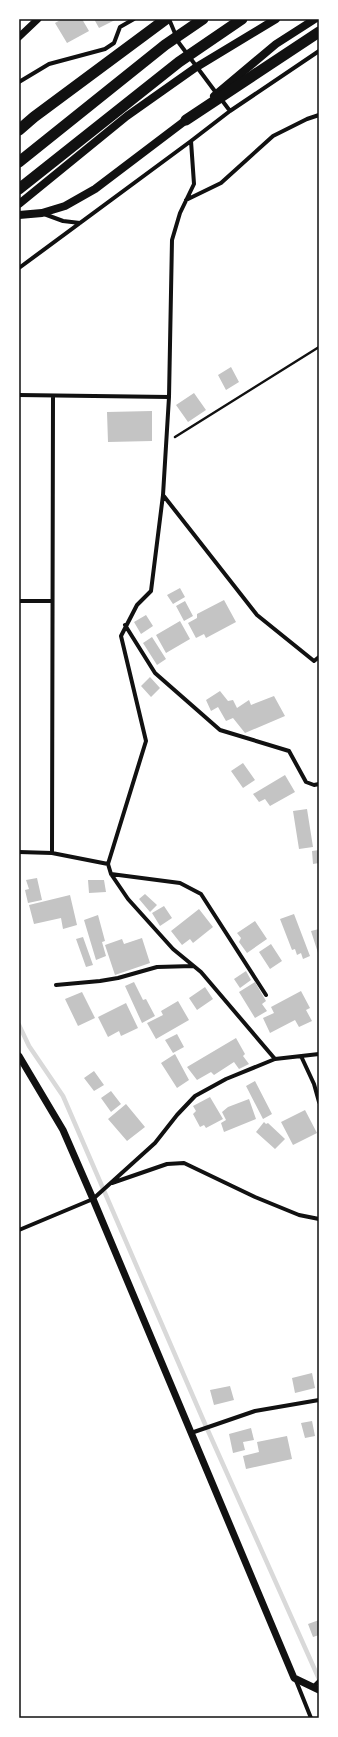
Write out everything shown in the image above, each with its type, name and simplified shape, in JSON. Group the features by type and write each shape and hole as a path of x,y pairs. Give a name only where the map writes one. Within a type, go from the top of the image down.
{"highway":[{"path":"19,162 165,45 203,19"},
{"path":"19,189 179,62 242,19"},
{"path":"19,130 40,113 168,21"},
{"path":"186,120 319,32"}],"main road":[{"path":"19,204 127,116 195,68 276,19"},
{"path":"19,215 42,213 65,206 95,189 186,120 276,44 314,19"}],"street":[{"path":"19,37 38,19"},
{"path":"19,82 49,64 105,49 114,43 120,27 134,19"},
{"path":"162,19 168,21 179,44 230,112"},
{"path":"19,268 230,112 319,51"},
{"path":"186,200 222,183 273,136 307,119 319,115"},
{"path":"191,141 194,184 180,213 172,240 169,398 163,495 151,591 136,605 121,636 146,740 108,864 111,874 128,898 173,949 200,972 275,1059"},
{"path":"42,213 63,221 80,223"},
{"path":"19,265 24,264"},
{"path":"19,396 169,398"},
{"path":"52,854 53,396"},
{"path":"163,495 257,616 314,661 319,657"},
{"path":"19,601 52,601"},
{"path":"125,625 155,673 220,730 289,751 306,782 314,785 319,784"},
{"path":"19,852 52,854 108,864"},
{"path":"111,874 180,883 201,894 266,995"},
{"path":"56,985 106,980 157,967 194,966"},
{"path":"19,1230 94,1199 155,1143 177,1115 195,1096 226,1079 275,1059 319,1054"},
{"path":"19,1056 63,1130 94,1199 312,1718"},
{"path":"301,1056 314,1084 319,1102"},
{"path":"110,1184 167,1164 184,1163 255,1197 299,1215 319,1219"},
{"path":"191,1433 255,1411 319,1400"},
{"path":"294,1678 316,1689 319,1681"}],"path":[{"path":"166,442 319,347"}],"building":[{"path":"62,19 82,19 89,31 67,43 55,23"},
{"path":"94,19 117,19 99,28"},
{"path":"231,367 239,382 226,390 218,375"},
{"path":"194,393 206,410 188,422 176,405"},
{"path":"152,411 152,441 108,442 107,412"},
{"path":"180,588 185,597 173,604 167,595"},
{"path":"224,600 236,622 206,638 204,634 196,638 188,623 197,618 197,614"},
{"path":"185,601 193,616 184,621 176,606"},
{"path":"146,615 153,626 141,634 134,622"},
{"path":"180,621 190,639 166,653 156,635"},
{"path":"152,637 166,659 157,665 143,643"},
{"path":"150,677 160,688 151,697 141,686"},
{"path":"220,691 228,701 233,700 237,708 249,700 251,705 274,696 285,716 245,733 233,718 226,721 218,707 211,711 206,700"},
{"path":"243,763 255,780 243,788 231,771"},
{"path":"285,775 295,792 270,806 265,799 259,802 253,794"},
{"path":"307,809 313,847 299,849 293,811"},
{"path":"319,850 319,863 313,864 312,851"},
{"path":"37,878 42,900 28,903 25,890 29,889 26,880"},
{"path":"88,880 104,880 106,892 89,893"},
{"path":"145,894 157,905 150,912 139,899"},
{"path":"70,895 77,925 63,929 61,918 34,924 29,905"},
{"path":"164,906 172,918 160,926 152,913"},
{"path":"199,909 213,927 193,943 190,939 182,945 171,931"},
{"path":"294,914 310,956 303,959 301,953 297,955 295,949 292,950 280,919"},
{"path":"98,915 105,941 102,942 106,956 96,960 84,920"},
{"path":"255,921 267,939 247,953 239,942 241,938 237,933"},
{"path":"319,929 319,952 318,953 311,931"},
{"path":"83,937 93,965 86,967 76,939"},
{"path":"142,938 150,963 115,975 105,945 122,939 124,944"},
{"path":"271,944 282,961 270,969 259,952"},
{"path":"246,971 251,980 240,988 234,979"},
{"path":"134,982 143,1000 146,999 155,1016 142,1023 125,986"},
{"path":"255,982 266,1001 262,1004 267,1011 255,1018 239,992"},
{"path":"205,987 213,999 197,1010 189,998"},
{"path":"301,991 310,1008 306,1010 312,1021 299,1027 295,1020 270,1033 263,1018 274,1013 271,1007"},
{"path":"82,992 95,1018 78,1026 65,999"},
{"path":"178,1001 189,1020 156,1039 147,1023 163,1015 161,1011"},
{"path":"126,1003 138,1028 121,1036 119,1031 108,1037 98,1017"},
{"path":"177,1034 184,1047 173,1053 165,1040"},
{"path":"236,1038 245,1054 243,1056 249,1064 239,1069 234,1062 214,1075 211,1072 197,1080 187,1067"},
{"path":"175,1054 189,1080 177,1088 161,1063"},
{"path":"94,1071 104,1085 94,1091 84,1078"},
{"path":"255,1081 272,1114 263,1119 246,1086"},
{"path":"111,1091 121,1104 111,1112 101,1098"},
{"path":"210,1097 223,1119 206,1128 204,1125 200,1127 193,1114 196,1111 193,1106"},
{"path":"249,1099 256,1119 224,1132 221,1123 226,1120 222,1112 228,1107"},
{"path":"126,1104 145,1127 127,1141 108,1119"},
{"path":"305,1110 317,1133 293,1145 281,1122"},
{"path":"264,1122 266,1124 268,1123 285,1139 275,1149 256,1132"},
{"path":"312,1373 315,1388 295,1393 292,1378"},
{"path":"230,1386 234,1400 214,1405 210,1390"},
{"path":"312,1421 315,1436 305,1438 301,1423"},
{"path":"251,1428 254,1440 243,1442 245,1450 233,1453 229,1434"},
{"path":"287,1436 292,1459 246,1469 243,1456 259,1452 257,1442"},
{"path":"319,1620 319,1635 313,1637 308,1624"}],"waterway":[{"path":"19,1025 29,1046 63,1096 205,1424 319,1679"}]}
